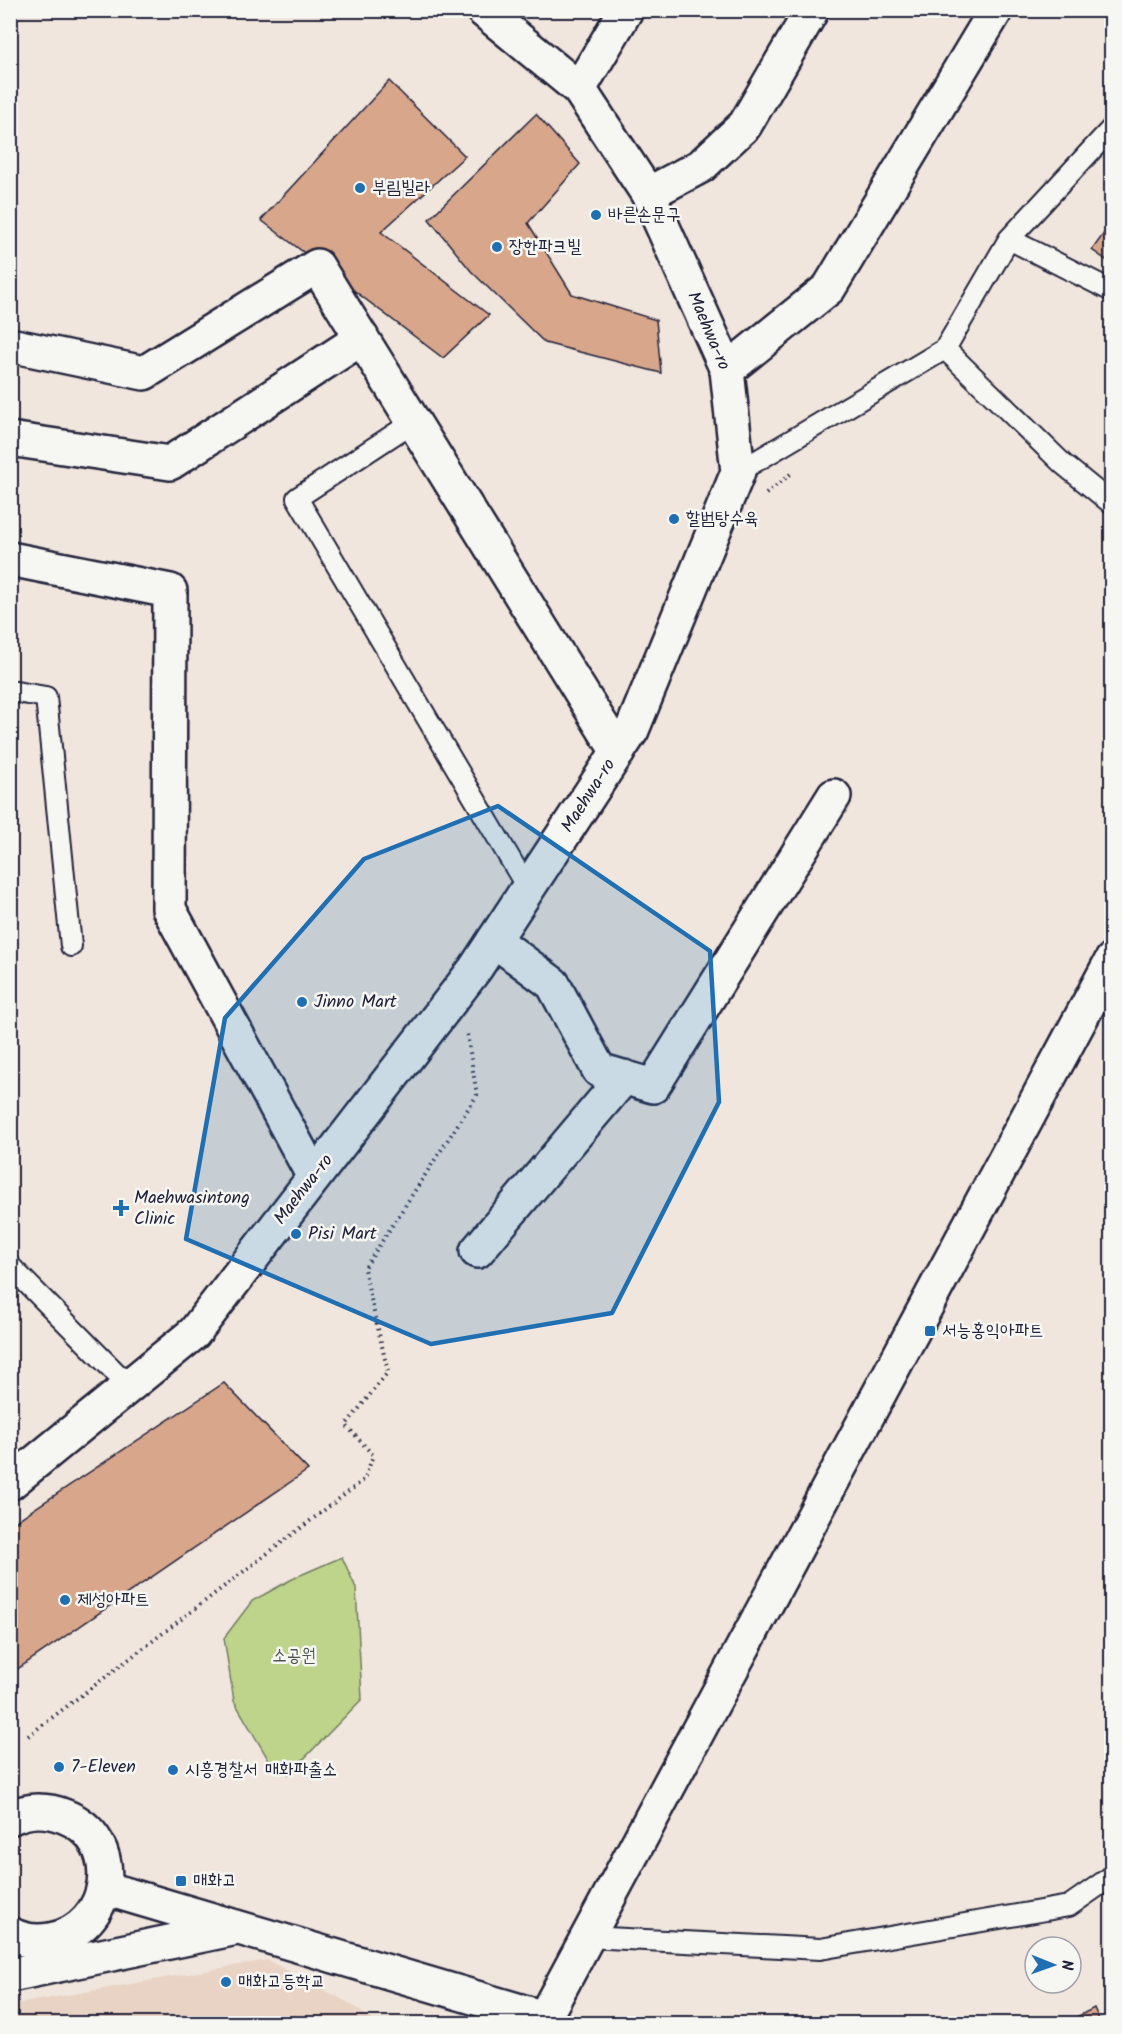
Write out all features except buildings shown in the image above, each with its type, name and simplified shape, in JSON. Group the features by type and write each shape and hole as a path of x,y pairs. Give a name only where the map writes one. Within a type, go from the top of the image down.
{"street":[{"name":"Maehwa-ro","path":"10,1483 194,1333 475,969 632,730 738,472 727,370 648,194 579,89 483,10"},
{"path":"579,89 627,10"},
{"path":"648,194 701,166 745,125 812,10"},
{"path":"727,370 829,288 996,10"},
{"path":"10,345 144,373 317,267 618,752"},
{"path":"10,439 170,463 362,338"},
{"path":"10,559 170,591 169,909 314,1177"},
{"path":"494,940 553,984 599,1070 653,1086 834,796"},
{"path":"104,1888 546,2022 588,1937 1112,960"},
{"path":"477,1251 624,1077"},
{"path":"10,1818 33,1811 53,1812 72,1819 88,1832 100,1849 105,1868 104,1888 96,1910 82,1927 62,1938 40,1942 18,1938 10,1934"},
{"path":"10,1975 237,1928"}],"lane":[{"path":"738,472 945,349 1009,239 1112,128"},
{"path":"1009,239 1112,291"},
{"path":"945,349 1063,464 1112,504"},
{"path":"413,422 297,498 528,889"},
{"path":"10,691 46,697 71,945"},
{"path":"10,1266 129,1386"},
{"path":"588,1937 820,1949 1070,1906 1112,1876"}],"path":[{"path":"762,496 798,468"},
{"path":"28,1736 366,1479 373,1455 346,1425 388,1372 364,1269 477,1095 467,1032"}],"highlighted area":[{"path":"498,806 710,951 719,1102 612,1313 431,1344 186,1239 225,1018 364,859"}],"shaded area":[{"name":"매화고등학교","path":"267,1960 349,2003 376,2023 11,2023 11,2005"}],"green space":[{"name":"소공원","path":"342,1557 356,1588 362,1699 289,1774 271,1764 234,1701 224,1638 252,1601 296,1577"}],"place":[{"name":"부림빌라","path":"360,188"},
{"name":"바른손문구","path":"596,215"},
{"name":"장한파크빌","path":"497,247"},
{"name":"할범탕수육","path":"674,519"},
{"name":"Jinno Mart","path":"302,1002"},
{"name":"Maehwasintong Clinic","path":"121,1208"},
{"name":"Pisi Mart","path":"296,1234"},
{"name":"서능홍익아파트","path":"930,1331"},
{"name":"제성아파트","path":"65,1600"},
{"name":"7-Eleven","path":"59,1767"},
{"name":"시흥경찰서 매화파출소","path":"173,1770"},
{"name":"매화고","path":"181,1881"},
{"name":"매화고등학교","path":"226,1982"}]}
